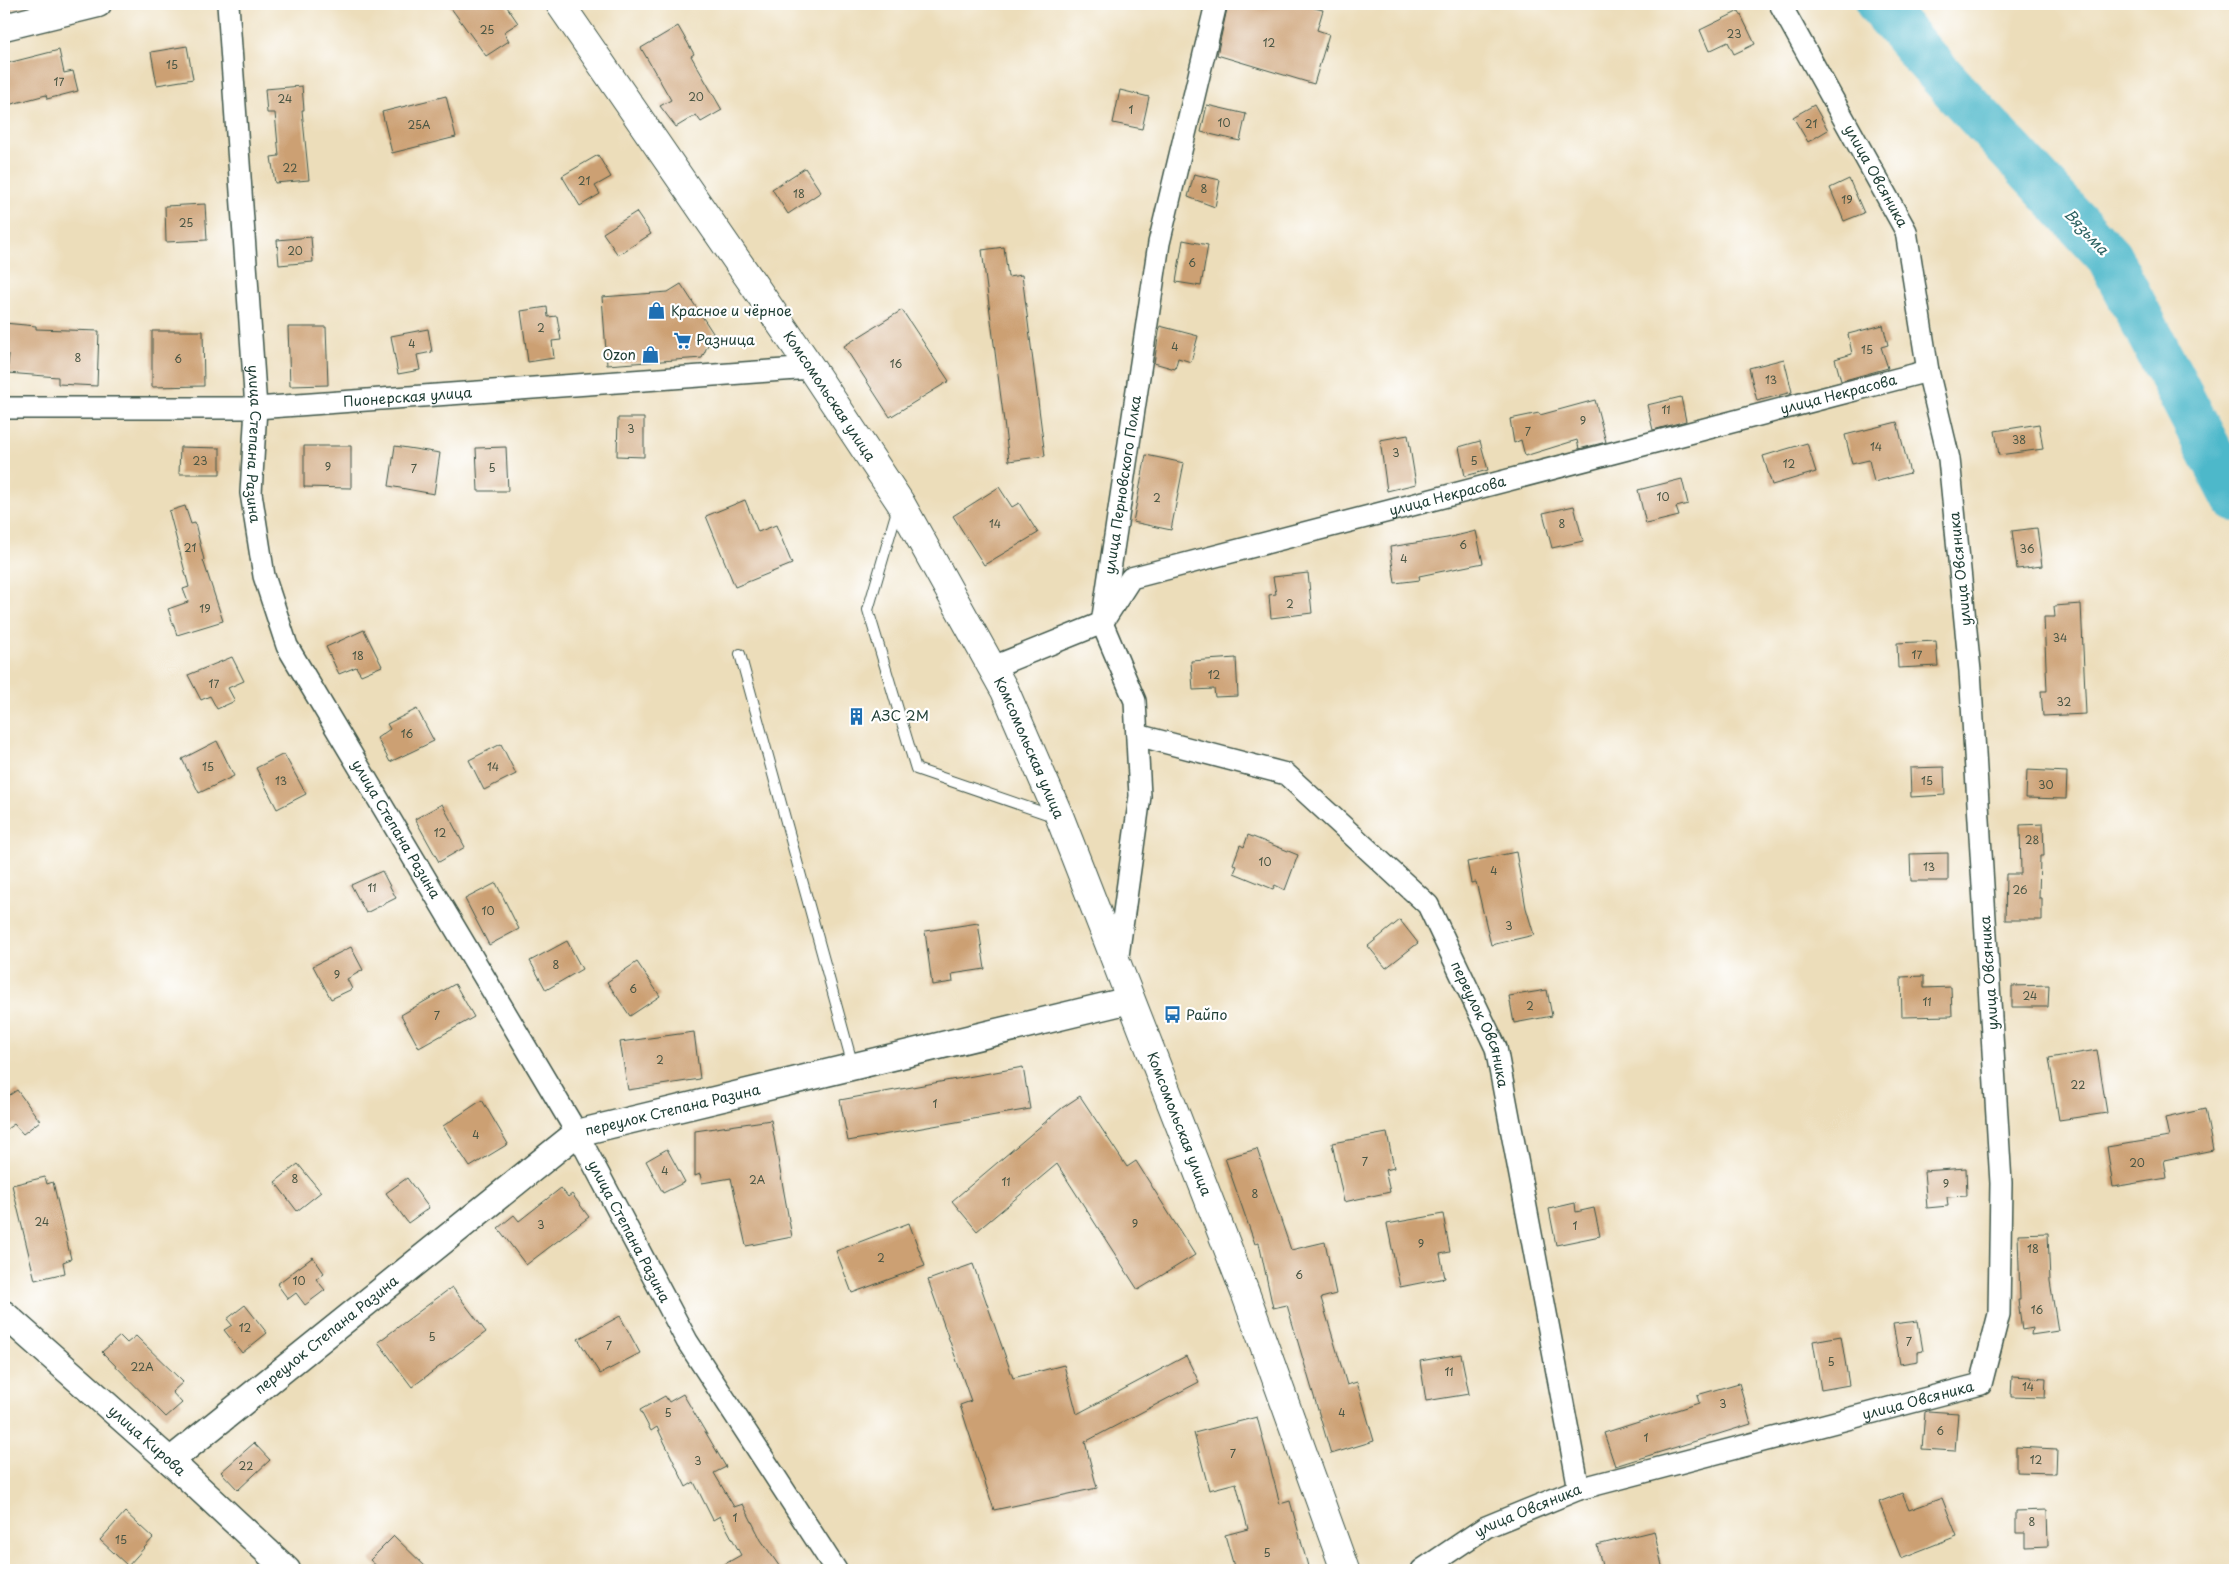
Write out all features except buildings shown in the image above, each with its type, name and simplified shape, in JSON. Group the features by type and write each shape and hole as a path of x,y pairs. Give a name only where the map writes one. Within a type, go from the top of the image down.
{"main road":[{"name":"Комсомольская улица","path":"560,4 811,368 900,502 993,667 1060,818 1246,1295 1345,1570"}],"street":[{"path":"4,27 98,4"},
{"name":"улица Степана Разина","path":"228,4 256,408 251,493 264,576 287,646 577,1133 687,1341 836,1570"},
{"name":"улица Перновского Полка","path":"1102,623 1159,243 1216,4"},
{"name":"улица Овсяника","path":"1422,1570 1486,1527 1579,1489 1981,1384 1999,1314 2002,1182 1969,662 1949,459 1928,372 1906,231 1780,4"},
{"name":"Пионерская улица","path":"4,408 256,408 811,368"},
{"name":"улица Некрасова","path":"1102,623 1131,578 1928,372"},
{"path":"993,667 1102,623 1135,701 1140,796 1117,966"},
{"name":"переулок Овсяника","path":"1137,735 1286,774 1428,905 1496,1048 1579,1489"},
{"name":"переулок Степана Разина","path":"170,1461 577,1133 1130,1000"},
{"name":"улица Кирова","path":"4,1314 170,1461 287,1570"}],"lane":[{"path":"900,502 868,610 916,769 1060,818"},
{"path":"740,654 853,1067"}],"shaded area":[{"path":"4,4 51,4 4,15"}],"waterway":[{"name":"Вязьма","path":"1879,4 1924,57 2109,257 2235,499"}],"place":[{"name":"Красное и чёрное","path":"657,311"},
{"name":"Разница","path":"682,340"},
{"name":"Ozon","path":"650,355"},
{"name":"АЗС 2М","path":"857,716"},
{"name":"Райпо","path":"1172,1015"}]}
